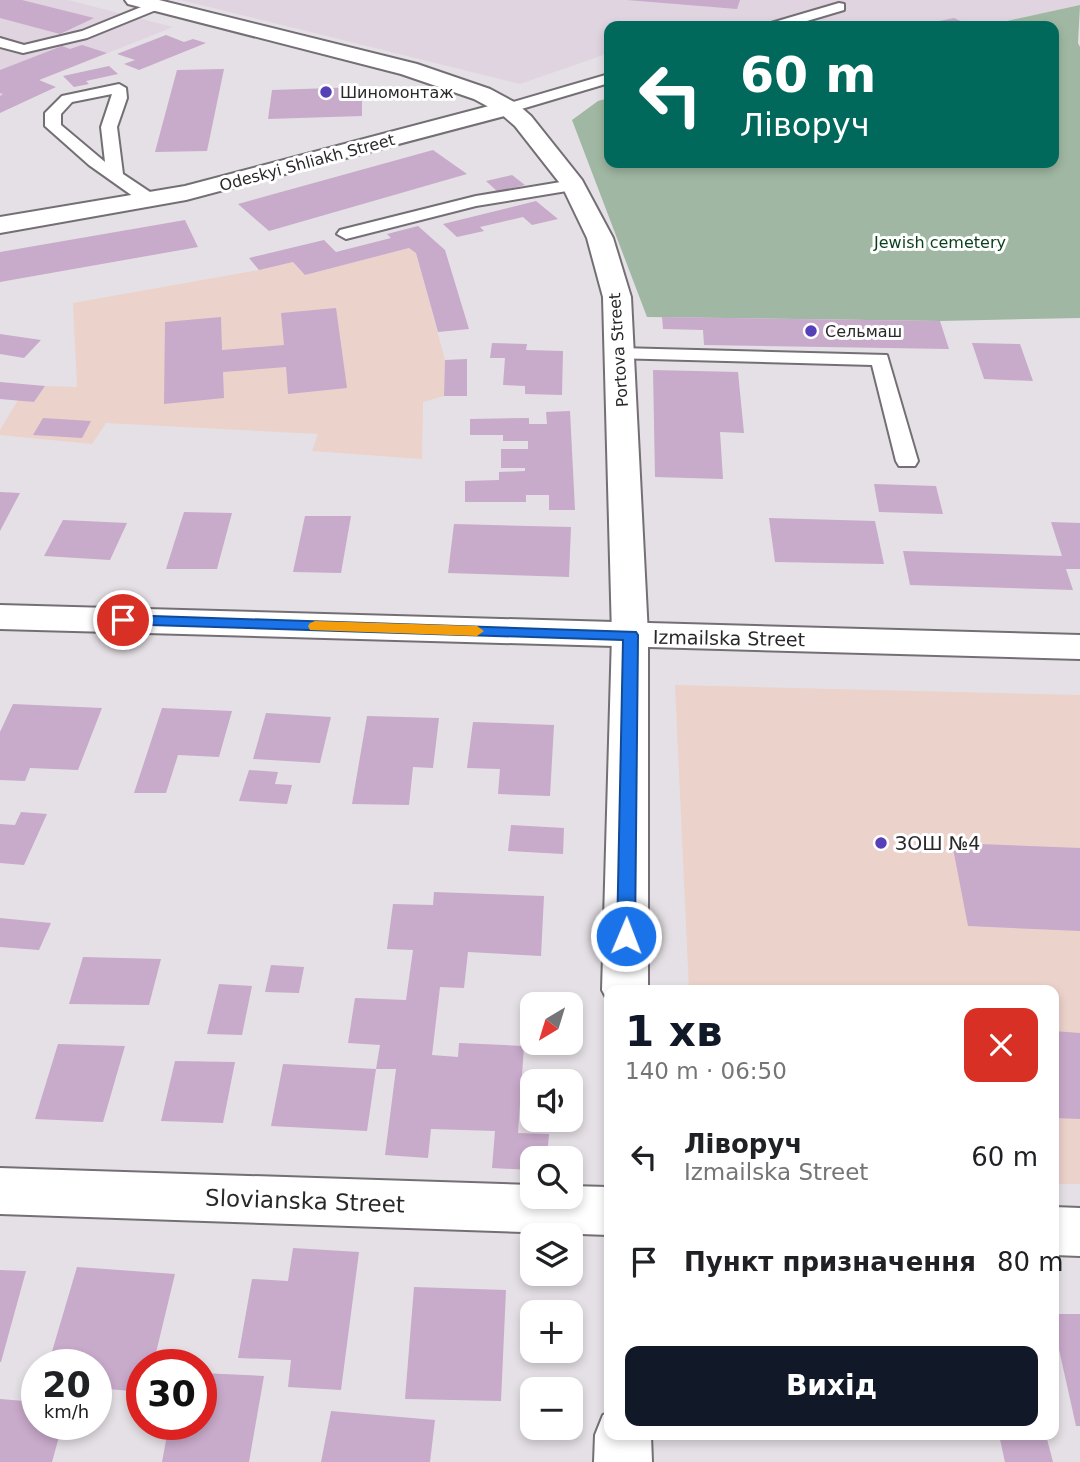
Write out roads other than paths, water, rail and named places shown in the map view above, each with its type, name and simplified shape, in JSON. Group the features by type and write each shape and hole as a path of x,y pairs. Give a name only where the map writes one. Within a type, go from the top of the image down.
{"main road":[{"name":"Portova Street","path":"146,3 409,69 461,86 508,108 523,121 573,185 600,238 617,297 630,635 625,985"},
{"name":"Odeskyi Shliakh Street","path":"0,225 186,193 508,108"},
{"name":"Izmailska Street","path":"0,617 1080,647"},
{"name":"Slovianska Street","path":"0,1191 604,1212"},
{"path":"1059,1231 1080,1232"},
{"path":"623,1440 623,1462"}],"lane":[{"path":"0,42 23,48 87,34 146,3"},
{"path":"793,21 839,7"},
{"name":"Odeskyi Shliakh Street","path":"508,108 604,79"},
{"path":"115,175 109,127 119,98 118,88 67,100 52,113 53,126 115,175 150,200"},
{"path":"346,233 476,201 573,185"},
{"path":"619,354 880,359 907,461"}],"place":[{"name":"Шиномонтаж","path":"326,92"},
{"name":"Сельмаш","path":"811,331"},
{"name":"ЗОШ №4","path":"881,843"}],"park label":[{"name":"Jewish cemetery","path":"940,242"}]}
